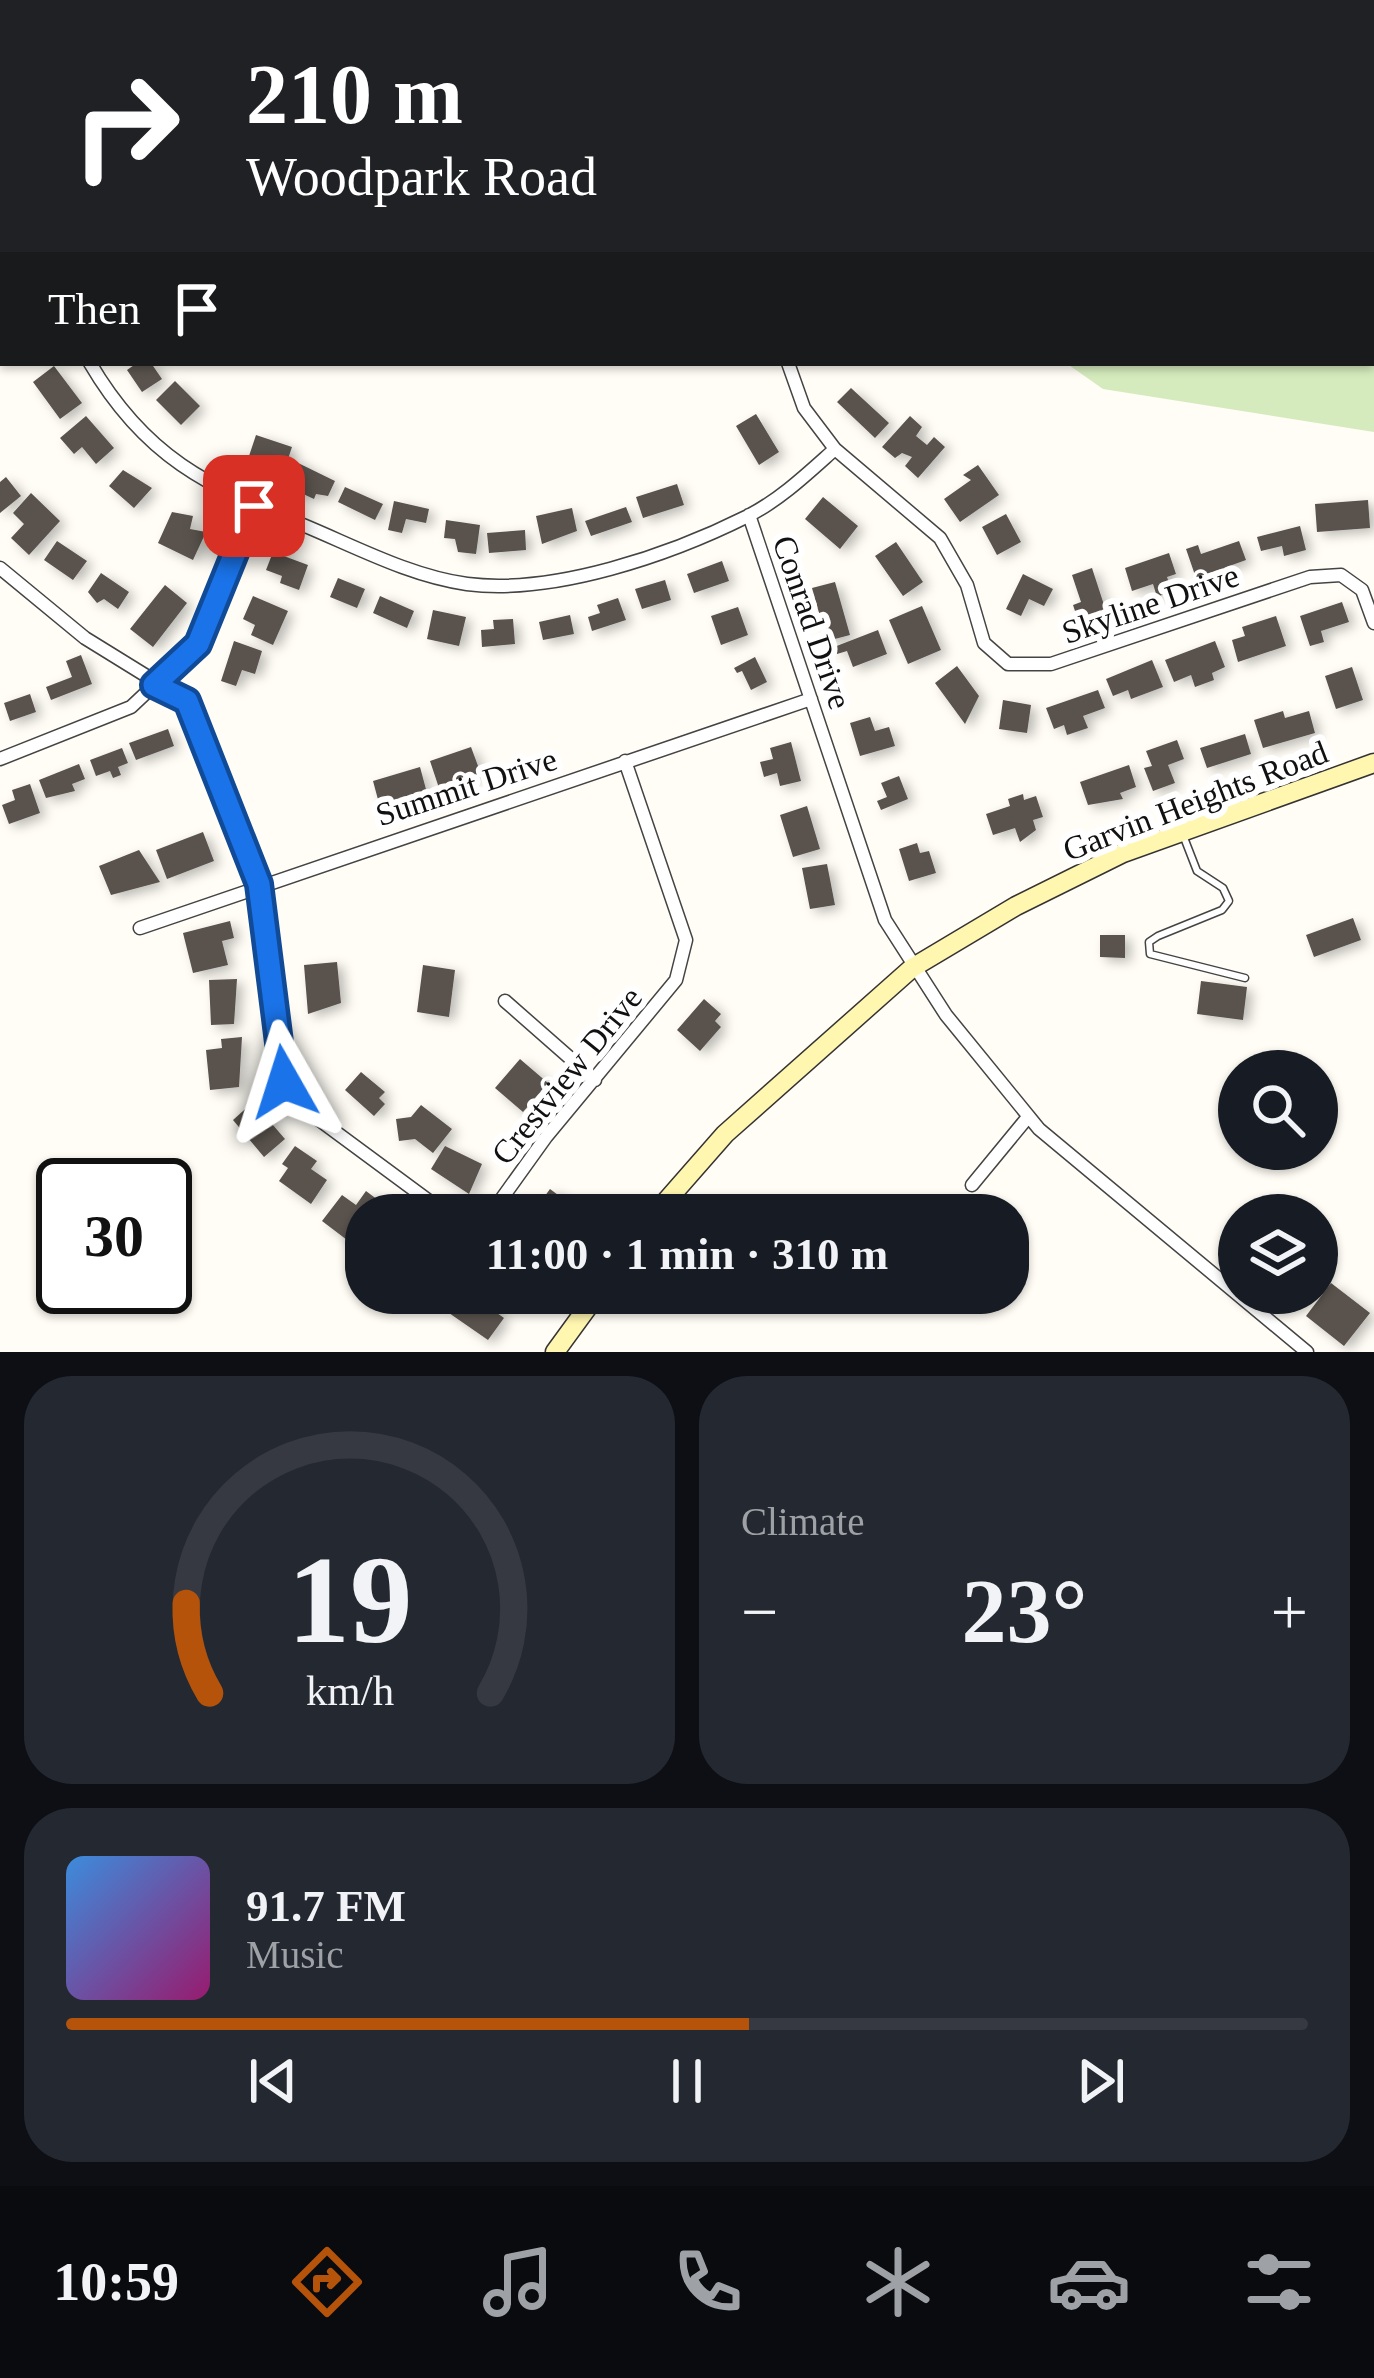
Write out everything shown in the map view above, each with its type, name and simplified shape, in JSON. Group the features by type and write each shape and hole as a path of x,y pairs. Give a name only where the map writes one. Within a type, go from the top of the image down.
{"main road":[{"name":"Garvin Heights Road","path":"673,1194 741,1119 913,968 1016,906 1123,853 1374,763"},
{"path":"555,1352 583,1314"}],"street":[{"name":"Conrad Drive","path":"92,366 158,449 199,481 414,571 464,583 520,587 572,581 749,515 885,920 913,968 1028,1117 1307,1352"},
{"name":"Skyline Drive","path":"789,366 804,408 836,449 940,538 967,585 984,643 1008,664 1051,664 1310,577 1341,575 1362,590 1374,623"},
{"path":"749,515 836,449"},
{"path":"0,759 131,707 198,644 254,506"},
{"path":"0,568 86,638 154,685 187,701 259,884 284,1082 314,1116 420,1194"},
{"name":"Summit Drive","path":"140,928 811,699"},
{"name":"Crestview Drive","path":"506,1194 676,980 686,940 625,761"},
{"path":"505,1001 595,1080"},
{"path":"972,1185 1028,1117"}],"lane":[{"path":"1182,832 1197,871 1223,888 1229,901 1222,910 1149,942 1150,954 1245,978"}],"green space":[{"path":"1070,366 1374,366 1374,432 1103,389"}],"building":[{"path":"54,366 82,403 60,419 33,382"},
{"path":"153,366 162,379 142,392 127,370"},
{"path":"175,381 200,406 181,425 156,400"},
{"path":"851,388 889,423 875,438 837,402"},
{"path":"756,414 779,452 759,465 736,426"},
{"path":"86,416 114,448 96,464 82,447 74,454 60,438"},
{"path":"910,416 922,427 916,436 927,445 934,437 945,447 918,478 905,466 912,457 902,453 895,458 882,447"},
{"path":"256,435 292,447 280,483 259,476 264,461 249,456"},
{"path":"294,461 335,481 328,496 316,494 314,499 286,486"},
{"path":"978,465 999,495 960,522 944,499 971,480 963,475"},
{"path":"123,470 152,488 134,508 109,486"},
{"path":"6,477 21,496 0,513 0,482"},
{"path":"677,484 684,505 643,518 636,497"},
{"path":"345,487 383,504 375,520 338,502"},
{"path":"31,493 60,521 29,555 11,538 24,524 13,513"},
{"path":"823,497 858,526 840,549 805,519"},
{"path":"1368,500 1370,528 1317,532 1315,504"},
{"path":"394,501 429,509 426,523 406,519 402,533 388,530"},
{"path":"626,507 632,522 591,536 585,521"},
{"path":"572,508 577,531 542,544 536,516"},
{"path":"172,512 193,516 190,529 206,532 193,560 158,543"},
{"path":"1006,514 1021,542 997,555 982,527"},
{"path":"446,520 480,525 476,554 458,552 455,539 444,538"},
{"path":"1300,526 1306,550 1284,556 1282,546 1261,551 1257,537"},
{"path":"525,530 526,550 489,553 487,533"},
{"path":"57,541 87,561 73,580 44,560"},
{"path":"1239,541 1246,560 1196,578 1186,549 1198,545 1201,554"},
{"path":"896,542 923,582 903,596 875,556"},
{"path":"273,552 308,565 299,590 280,583 282,576 266,570"},
{"path":"1169,553 1176,574 1167,577 1172,591 1157,597 1153,584 1132,591 1125,568"},
{"path":"722,561 729,581 694,593 687,574"},
{"path":"1092,568 1106,611 1078,620 1073,605 1081,602 1072,575"},
{"path":"101,573 129,592 118,609 104,599 97,603 88,592"},
{"path":"1023,574 1053,589 1044,606 1029,599 1021,616 1006,609"},
{"path":"338,578 365,589 357,608 330,597"},
{"path":"665,580 671,600 642,609 635,589"},
{"path":"835,582 850,635 827,641 812,588"},
{"path":"165,585 187,603 153,647 130,629"},
{"path":"253,596 288,611 273,645 251,635 255,625 243,619"},
{"path":"380,596 414,611 407,628 373,613"},
{"path":"618,598 626,620 592,631 588,617 600,613 597,605"},
{"path":"1342,602 1349,622 1321,631 1324,642 1310,646 1300,616"},
{"path":"922,606 941,650 908,664 889,620"},
{"path":"738,607 748,635 721,645 711,616"},
{"path":"433,610 466,617 459,646 427,639"},
{"path":"570,615 574,634 543,640 539,622"},
{"path":"1276,616 1286,646 1238,662 1232,640 1245,636 1242,627"},
{"path":"513,619 515,644 482,647 481,630 494,629 493,620"},
{"path":"878,630 887,654 853,667 847,651 837,654 834,647"},
{"path":"234,641 262,651 255,674 242,670 236,686 221,681"},
{"path":"1215,641 1225,667 1212,673 1214,680 1195,687 1191,675 1174,682 1165,660"},
{"path":"81,655 92,684 51,700 46,687 72,677 66,661"},
{"path":"755,657 767,682 751,690 742,671 737,673 734,668"},
{"path":"1152,660 1163,687 1131,699 1128,690 1113,696 1106,679"},
{"path":"957,666 979,696 965,724 935,683"},
{"path":"1352,667 1363,700 1336,709 1325,676"},
{"path":"1098,690 1105,708 1083,716 1088,728 1067,735 1064,725 1054,729 1046,708"},
{"path":"30,694 36,712 10,721 4,703"},
{"path":"1003,700 1031,705 1027,733 999,729"},
{"path":"1283,711 1285,718 1309,711 1315,733 1263,748 1254,720"},
{"path":"870,717 875,731 889,727 895,746 860,756 850,723"},
{"path":"168,729 174,746 136,760 129,743"},
{"path":"1245,734 1251,754 1207,768 1200,748"},
{"path":"1177,740 1184,759 1168,765 1175,783 1153,791 1144,768 1152,766 1146,751"},
{"path":"791,742 801,781 780,786 777,773 764,777 760,762 773,759 770,748"},
{"path":"471,747 481,774 439,788 430,761"},
{"path":"122,748 128,763 118,767 121,775 113,778 110,771 96,776 90,760"},
{"path":"79,764 85,779 72,784 75,791 46,798 39,780"},
{"path":"1129,765 1136,787 1120,793 1123,799 1088,805 1080,782"},
{"path":"420,767 427,793 380,807 373,781"},
{"path":"899,776 908,799 881,810 877,801 887,797 881,783"},
{"path":"30,784 40,813 9,824 2,805 15,800 12,790"},
{"path":"1023,794 1024,800 1036,796 1043,817 1033,820 1036,830 1020,842 1015,828 993,835 986,814 1010,806 1008,799"},
{"path":"807,806 820,849 793,857 780,815"},
{"path":"203,832 214,861 167,879 156,850"},
{"path":"917,843 920,853 929,851 936,873 909,881 899,849"},
{"path":"139,850 160,882 111,895 99,866"},
{"path":"827,864 835,905 810,909 802,868"},
{"path":"1353,918 1361,940 1314,957 1306,935"},
{"path":"230,921 234,938 222,941 228,965 193,973 183,933"},
{"path":"1100,935 1125,935 1125,958 1100,957"},
{"path":"337,962 341,1003 308,1014 304,965"},
{"path":"423,965 455,970 449,1017 417,1012"},
{"path":"237,979 234,1024 211,1025 209,980"},
{"path":"1201,981 1247,987 1243,1020 1197,1014"},
{"path":"704,999 721,1014 715,1021 721,1027 700,1051 677,1030"},
{"path":"242,1037 239,1087 210,1090 206,1050 222,1048 221,1039"},
{"path":"520,1059 548,1083 523,1112 495,1088"},
{"path":"361,1072 385,1092 379,1098 385,1104 374,1116 345,1090"},
{"path":"253,1102 285,1139 264,1157 233,1120"},
{"path":"421,1105 452,1129 433,1153 415,1139 399,1141 396,1119 411,1117"},
{"path":"295,1146 317,1161 311,1169 327,1180 311,1204 279,1181 288,1168 282,1164"},
{"path":"445,1146 482,1164 469,1194 431,1169"},
{"path":"342,1195 345,1197 345,1238 322,1221"},
{"path":"1338,1288 1370,1313 1344,1346 1306,1316 1338,1314"},
{"path":"450,1314 498,1314 504,1318 488,1340"}],"route":[{"path":"254,506 198,644 154,685 187,701 259,884 284,1082"}]}
